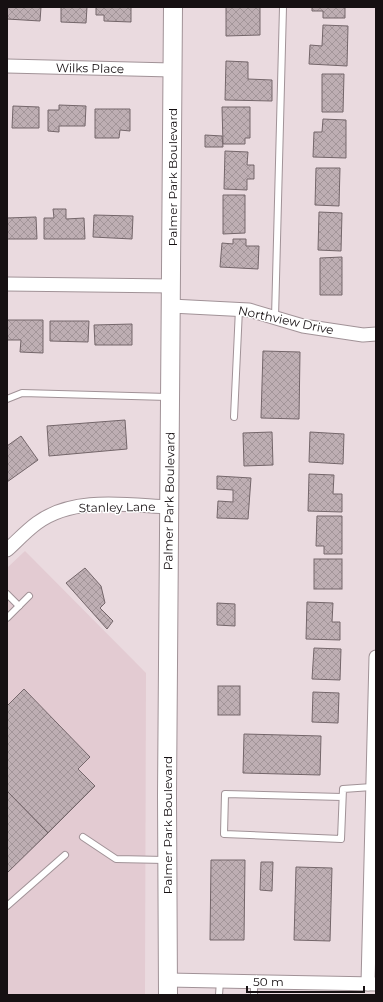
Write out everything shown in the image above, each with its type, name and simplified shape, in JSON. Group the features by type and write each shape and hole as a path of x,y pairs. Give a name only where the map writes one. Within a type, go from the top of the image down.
{"main road":[{"name":"Palmer Park Boulevard","path":"168,988 167,860 173,7"}],"street":[{"name":"Wilks Place","path":"7,66 172,70"},
{"path":"7,284 172,286"},
{"name":"Northview Drive","path":"171,306 250,310 303,326 324,330 363,335 376,334"},
{"name":"Stanley Lane","path":"7,550 37,522 68,508 105,505 169,507"},
{"path":"168,988 220,981 254,989 372,984 372,787 374,772 376,657"}],"lane":[{"path":"275,318 283,7"},
{"path":"234,417 239,309"},
{"path":"7,399 22,393 170,397"},
{"path":"7,594 19,606"},
{"path":"7,618 29,596"},
{"path":"342,797 225,794 224,834 341,839 343,789 372,787"},
{"path":"83,837 116,859 167,860"},
{"path":"7,906 65,855"},
{"path":"219,995 220,981"}],"shaded area":[{"path":"25,551 146,673 145,995 7,995 7,568"}],"building":[{"path":"7,7 41,7 40,21 7,19"},
{"path":"61,7 87,7 86,23 61,22"},
{"path":"96,7 131,7 131,22 104,21 104,15 96,15"},
{"path":"226,7 260,7 260,35 226,36"},
{"path":"312,7 345,7 345,18 323,18 323,11 312,11"},
{"path":"323,25 348,26 347,66 309,64 310,45 322,46"},
{"path":"226,61 248,62 248,79 272,80 272,101 225,100"},
{"path":"322,74 344,74 343,112 322,112"},
{"path":"59,105 86,106 85,126 59,126 59,132 48,131 48,110 59,110"},
{"path":"13,106 39,107 39,128 12,128"},
{"path":"222,107 250,107 250,138 245,138 245,144 223,144"},
{"path":"95,109 130,109 130,131 120,130 119,138 95,138"},
{"path":"323,119 346,120 346,158 313,157 314,132 322,132"},
{"path":"205,135 222,136 223,147 205,147"},
{"path":"225,151 248,152 247,165 254,165 254,179 247,179 247,190 224,189"},
{"path":"316,168 340,168 339,206 315,205"},
{"path":"223,195 245,195 245,233 223,234"},
{"path":"53,209 66,209 66,219 84,218 85,239 44,239 44,218 54,218"},
{"path":"319,212 342,213 341,251 318,250"},
{"path":"94,215 133,216 132,239 93,237"},
{"path":"36,217 37,239 7,239 7,218"},
{"path":"233,239 246,239 246,246 259,246 258,269 220,267 222,243 233,244"},
{"path":"342,257 342,295 320,295 320,258"},
{"path":"7,320 43,320 43,353 20,352 21,340 7,340"},
{"path":"50,321 89,321 88,342 50,341"},
{"path":"132,324 132,345 95,345 94,325"},
{"path":"263,351 300,352 299,419 261,418"},
{"path":"125,420 127,449 49,456 47,426"},
{"path":"272,432 273,465 244,466 243,433"},
{"path":"310,432 344,434 343,464 309,462"},
{"path":"21,436 38,460 7,482 7,446"},
{"path":"309,474 334,475 333,494 342,494 342,512 308,511"},
{"path":"217,476 251,478 248,519 217,518 218,501 233,502 233,490 217,489"},
{"path":"317,516 342,516 342,554 324,554 324,546 316,546"},
{"path":"314,559 342,559 342,589 314,589"},
{"path":"85,568 101,586 105,603 100,608 113,621 107,629 66,583"},
{"path":"307,602 333,603 332,622 340,622 340,640 306,639"},
{"path":"217,603 235,604 235,626 217,625"},
{"path":"314,648 341,649 340,680 312,679"},
{"path":"218,686 240,686 240,715 218,715"},
{"path":"24,689 90,757 78,769 95,786 48,833 7,791 7,706"},
{"path":"313,692 339,693 338,723 312,722"},
{"path":"244,734 321,736 320,775 243,773"},
{"path":"7,791 48,833 7,873"},
{"path":"211,860 245,860 244,940 210,940"},
{"path":"261,862 273,862 272,891 260,890"},
{"path":"296,867 332,868 330,941 294,940"}]}
